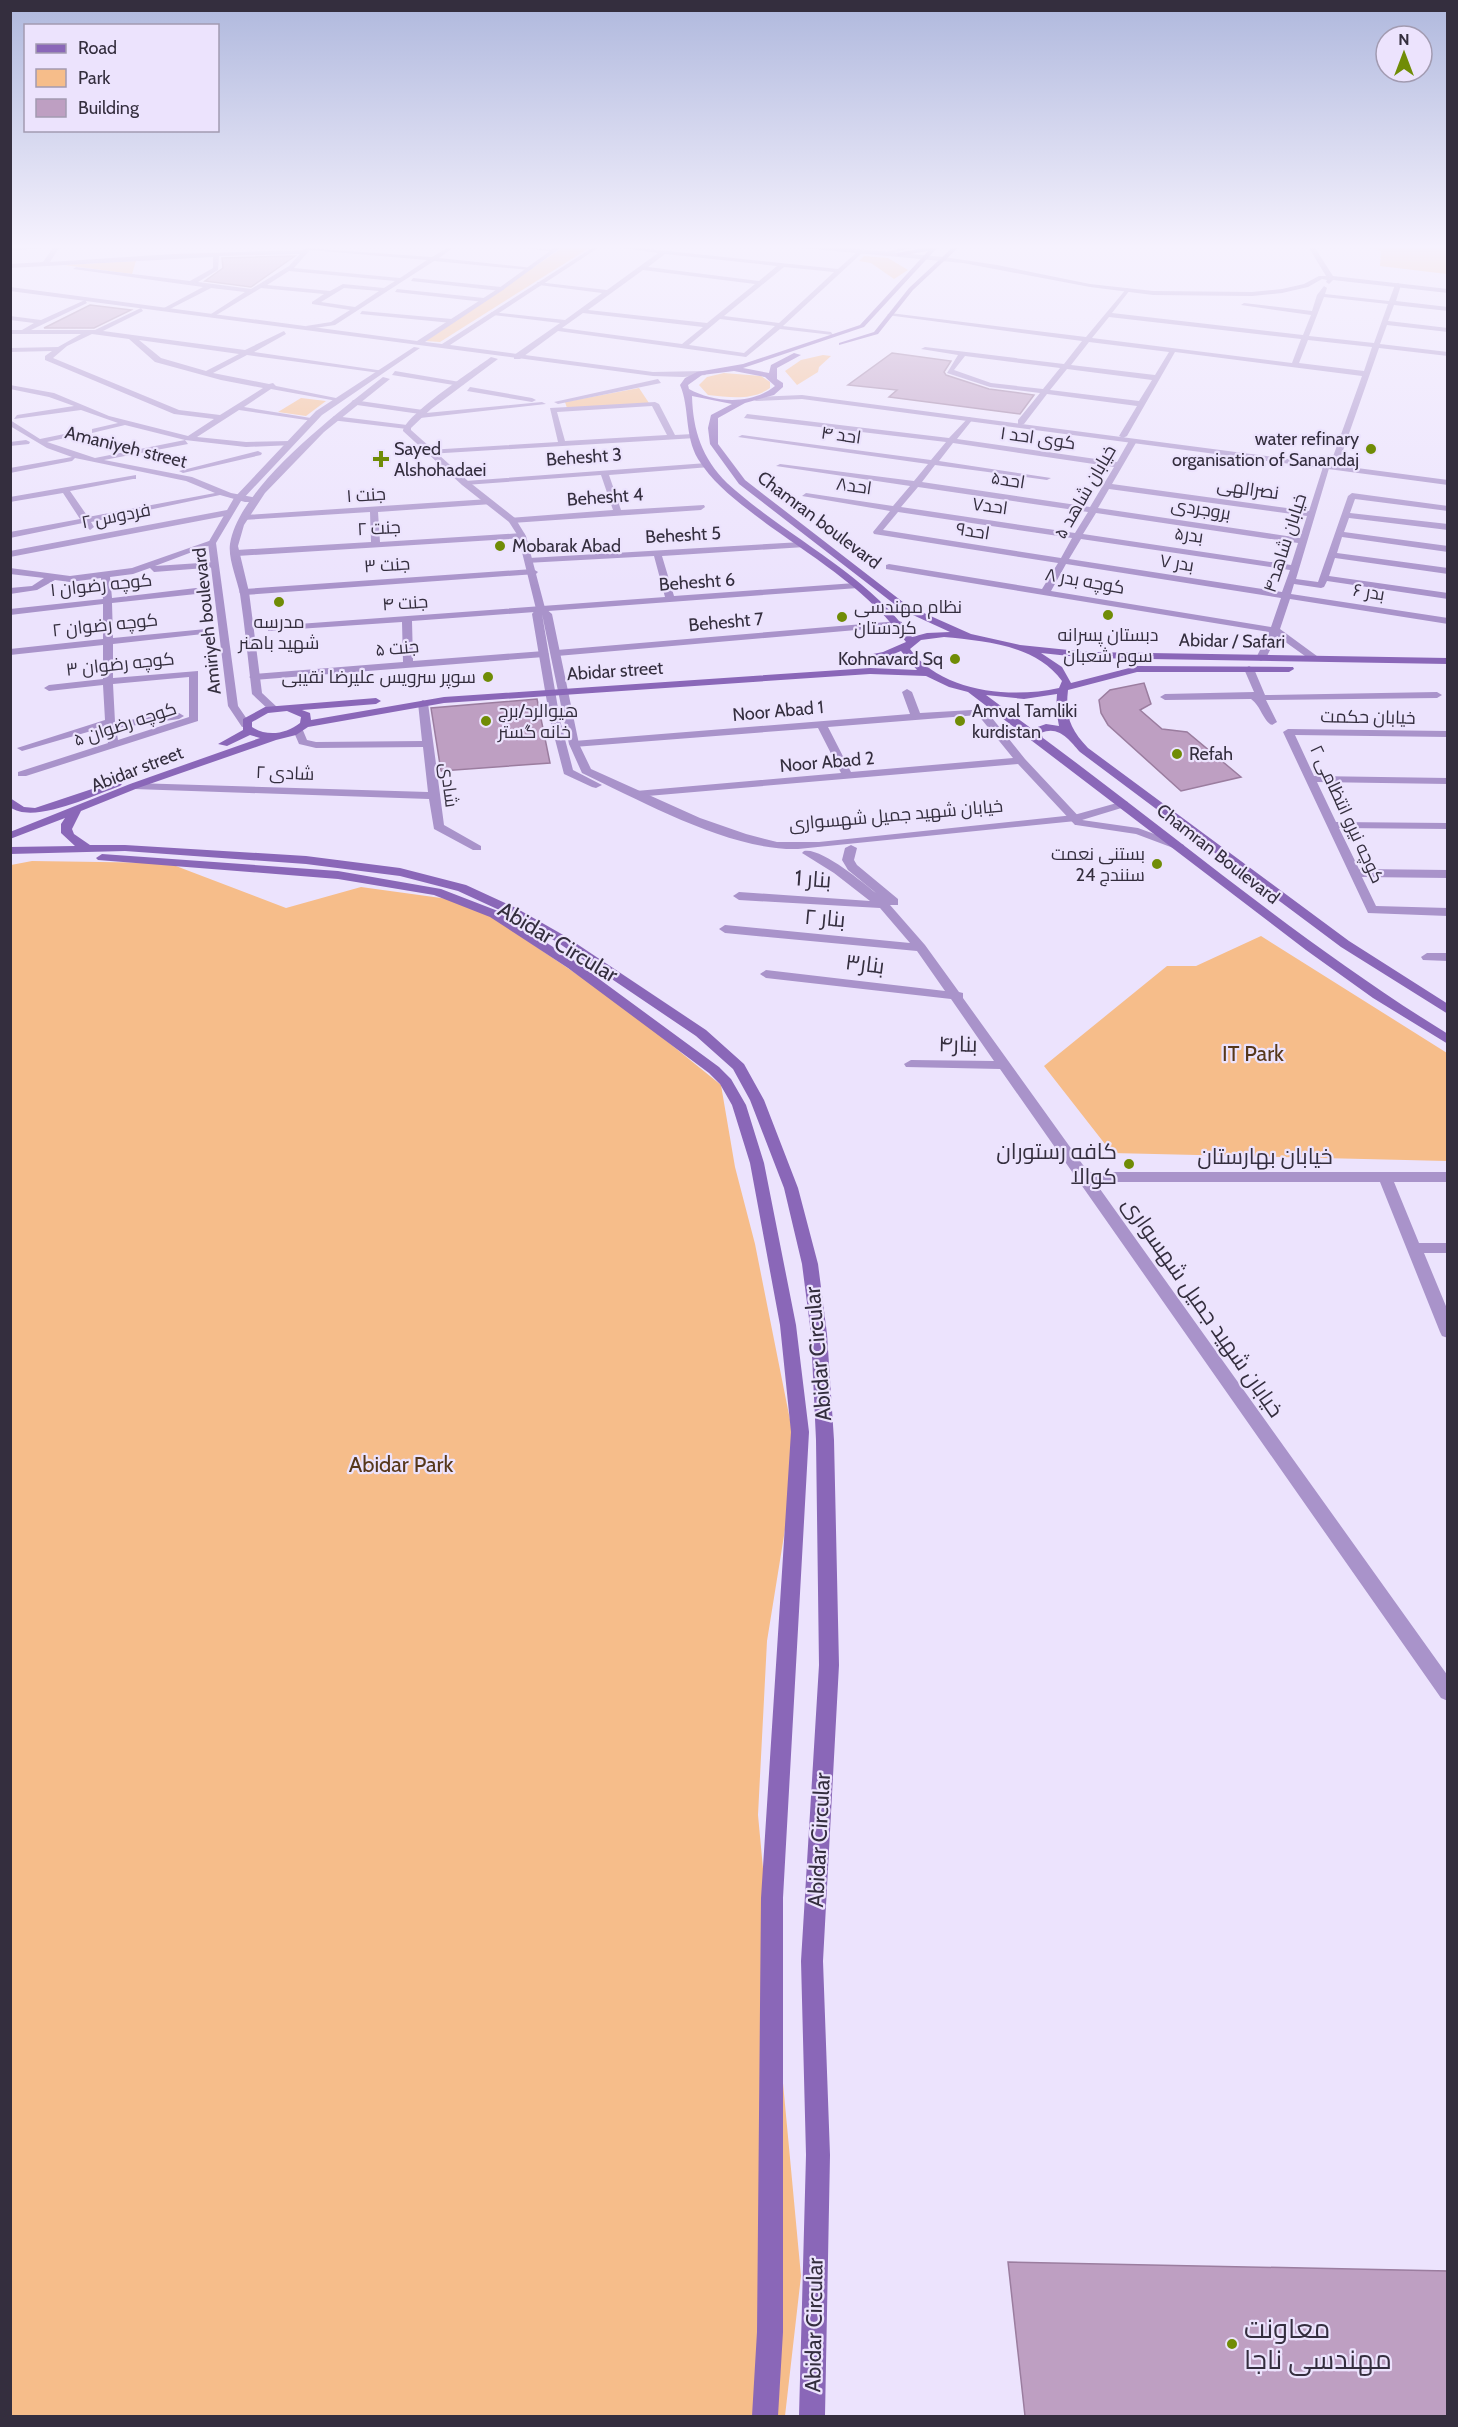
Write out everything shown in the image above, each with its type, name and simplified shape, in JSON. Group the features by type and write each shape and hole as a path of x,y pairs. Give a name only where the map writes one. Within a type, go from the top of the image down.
{"main road":[{"path":"756,361 745,366 703,373 687,380 681,388 705,399 743,401 756,399 775,392 776,380 772,370 782,362"},
{"path":"769,361 782,362"},
{"path":"722,370 758,372 776,380"},
{"name":"Chamran boulevard","path":"681,388 696,414 693,436 707,465 724,486 886,610 899,624 909,643 905,649 909,659 929,673"},
{"path":"696,414 714,417 743,401"},
{"name":"Chamran boulevard","path":"714,417 712,428 714,444 729,468 742,482 904,608 970,636"},
{"path":"886,610 898,613 904,611 904,608"},
{"name":"Abidar street","path":"564,688 862,661 924,636 970,636"},
{"path":"970,636 1017,647 1047,660 1062,671 1067,681 1064,689 1061,722 1066,731"},
{"name":"Abidar / Safari","path":"1017,647 1088,655 1448,661"},
{"name":"Abidar / Safari","path":"970,689 1027,697 1048,695 1137,669 1448,670"},
{"name":"Abidar street","path":"10,801 21,810 51,808 239,739 248,728 251,716 273,708 564,688 870,671 929,673"},
{"path":"929,673 970,689"},
{"name":"Abidar street","path":"10,836 134,786 302,727 423,703 550,689"},
{"name":"Chamran Boulevard","path":"970,689 1124,804 1316,953 1392,1008 1448,1041"},
{"path":"288,708 306,715 302,727"},
{"path":"1038,739 1035,732 1042,728 1054,727 1066,731"},
{"path":"248,728 276,736"},
{"name":"Chamran Boulevard","path":"1066,731 1084,750 1335,937 1448,1010"},
{"path":"76,811 66,822 66,832 69,838 86,848"},
{"name":"Abidar Circular","path":"10,851 86,848 207,852 306,860 400,872 462,888 512,911 561,939 701,1033 739,1067 757,1100 791,1188 810,1264 819,1334 825,1440 829,1665 812,1961 818,2155 812,2416"},
{"name":"Abidar Circular","path":"34,851 45,855 339,875 437,892 494,914 572,965 714,1070 726,1082 739,1105 757,1163 774,1242 788,1325 800,1432 772,1898 770,2332 765,2416"}],"street":[{"path":"56,361 177,412 224,418"},
{"path":"162,361 206,374 337,399"},
{"path":"206,374 230,361"},
{"path":"307,361 380,371"},
{"name":"Amiriyeh boulevard","path":"248,728 233,706 212,543 227,513 237,500 303,428 337,399 394,361"},
{"name":"Amiriyeh boulevard","path":"273,708 257,694 235,537 254,500 321,430 353,402 412,361"},
{"path":"407,428 421,414 491,361"},
{"path":"511,361 658,381 681,388"},
{"path":"551,361 653,374 703,373"},
{"path":"957,361 950,371 990,385 1142,404"},
{"path":"1021,361 1157,378"},
{"path":"1021,422 1071,361"},
{"path":"1123,436 1167,361"},
{"path":"1265,361 1367,374"},
{"name":"خیابان شاهد۴","path":"1261,658 1275,630 1312,514 1371,361"},
{"path":"489,375 498,368"},
{"path":"395,373 460,384"},
{"path":"776,380 786,387 829,399 1448,481"},
{"path":"470,389 550,407 658,381"},
{"path":"421,414 479,382"},
{"path":"93,459 187,440 272,386 346,393"},
{"name":"Amaniyeh street","path":"10,387 53,396 119,423 187,440 279,455"},
{"path":"756,399 789,396 829,399 1021,422 1331,466"},
{"path":"353,402 421,414 654,404 672,437"},
{"path":"550,407 562,443"},
{"path":"14,420 79,408"},
{"path":"239,408 313,419"},
{"name":"کوی احد ۱","path":"747,416 953,441 1119,465"},
{"path":"334,418 407,428 428,452 512,520 522,536 533,572 541,609 537,614 550,689"},
{"path":"897,509 969,419"},
{"name":"Amaniyeh street","path":"14,420 41,441 93,459 189,479 237,500"},
{"path":"95,431 119,423"},
{"path":"303,428 321,430"},
{"path":"41,441 71,434"},
{"path":"428,452 693,436"},
{"name":"احد ۴","path":"742,437 1047,478"},
{"name":"Amaniyeh street","path":"187,440 243,446 290,442"},
{"name":"خیابان شاهد ۵","path":"1046,591 1133,441"},
{"path":"10,444 26,442"},
{"path":"183,471 258,453"},
{"path":"10,471 72,459"},
{"name":"Behesht 3","path":"465,483 707,465"},
{"name":"احد۵","path":"780,466 918,483 1093,510"},
{"path":"604,472 618,513"},
{"path":"10,500 133,477"},
{"name":"نصرالهی","path":"1107,486 1312,514"},
{"path":"65,490 84,521 98,536"},
{"path":"10,535 216,495"},
{"name":"احد۸","path":"806,496 897,509"},
{"path":"1291,582 1321,585 1352,496 1448,509"},
{"path":"237,500 254,500"},
{"name":"جنت ۱","path":"245,518 489,502"},
{"name":"Behesht 4","path":"512,520 701,507"},
{"name":"احد۹","path":"897,509 877,532 1063,562"},
{"name":"احد۷","path":"897,509 1078,536"},
{"name":"بروجردی","path":"1093,510 1303,541"},
{"path":"374,511 376,544"},
{"name":"فردوس ۲","path":"10,554 227,513"},
{"path":"1346,514 1448,527"},
{"path":"1339,534 1448,549"},
{"name":"جنت ۲","path":"237,554 522,536"},
{"name":"بدر۵","path":"1078,536 1295,568"},
{"path":"133,571 212,543"},
{"name":"Behesht 5","path":"529,561 802,545"},
{"path":"657,553 670,601"},
{"path":"1332,555 1448,571"},
{"name":"بدر ۷","path":"1063,562 1286,596"},
{"path":"10,571 70,579 133,571 215,565"},
{"name":"کوچه بدر ۸","path":"889,567 1275,630"},
{"name":"جنت ۳","path":"244,592 533,572"},
{"path":"105,574 109,601 109,724 114,745"},
{"path":"10,591 34,588 52,578"},
{"path":"1324,578 1448,596"},
{"name":"Behesht 6","path":"541,609 855,586"},
{"name":"کوچه رضوان ۱","path":"10,612 196,591"},
{"name":"بدر ۶","path":"1286,596 1448,621"},
{"name":"جنت ۴","path":"271,629 541,609"},
{"name":"خیابان شهید جمیل شهسواری","path":"541,609 547,614 557,653 574,744 586,771 636,794 764,844 819,845 1077,820 1138,831 1180,847"},
{"path":"407,620 408,664"},
{"name":"Behesht 7","path":"557,653 899,624"},
{"path":"1275,630 1316,659"},
{"name":"کوچه رضوان ۲","path":"10,652 203,631"},
{"name":"جنت ۵","path":"254,677 544,654"},
{"path":"1249,669 1272,722"},
{"name":"کوچه رضوان ۳","path":"49,688 194,673"},
{"name":"کوچه رضوان ۵","path":"22,774 194,719 194,673"},
{"name":"خیابان شهید جمیل شهسواری","path":"550,689 568,772 746,847 808,852 851,848 1077,820 1124,804"},
{"path":"907,692 916,717"},
{"path":"1165,697 1437,695"},
{"name":"شادی","path":"423,703 438,827 477,849"},
{"name":"Noor Abad 1","path":"574,744 982,711 1021,762"},
{"path":"22,748 109,724 194,714"},
{"path":"821,724 848,777"},
{"path":"302,727 303,742 316,745 427,744"},
{"name":"خیابان حکمت","path":"1288,732 1448,735"},
{"name":"کوچه نیرو انتظامی ۲","path":"1288,732 1372,910 1448,912"},
{"path":"1021,762 1077,820"},
{"name":"Noor Abad 2","path":"636,794 1021,762"},
{"path":"1311,779 1448,781"},
{"name":"شادی ۲","path":"134,786 434,796"},
{"path":"1333,825 1448,826"},
{"name":"خیابان شهید جمیل شهسواری","path":"851,848 848,860 852,867 901,909 921,948"},
{"name":"خیابان شهید جمیل شهسواری","path":"808,852 838,870 884,905 958,996 1082,1177 1448,1692"},
{"path":"1356,873 1448,874"},
{"name":"بنار 1","path":"739,896 884,905"},
{"name":"بنار ۲","path":"724,929 921,948"},
{"path":"1427,957 1448,957"},
{"name":"بنار۳","path":"766,974 958,996"},
{"name":"بنار۴","path":"911,1064 1005,1065"},
{"name":"خیابان بهارستان","path":"1082,1177 1448,1177"},
{"path":"1385,1177 1448,1332"},
{"path":"1412,1248 1448,1248"}],"green space":[{"path":"799,361 825,361 819,367 818,372 797,385 785,371"},
{"path":"724,373 761,376 770,382 770,388 756,395 732,397 708,395 699,385 707,377"},
{"path":"639,388 649,403 567,408 565,402"},
{"path":"301,398 326,401 306,416 278,412"},
{"name":"Abidar Park","path":"32,861 168,863 286,908 361,887 470,902 621,1004 721,1085 735,1167 755,1244 797,1455 767,1641 758,1815 801,2276 785,2416 11,2416 11,865"},
{"name":"IT Park","path":"1261,936 1447,1053 1447,1161 1112,1153 1044,1066 1167,966 1196,966"}],"building":[{"path":"881,361 951,361 944,372 946,375 989,389 1034,395 1020,414 889,397 897,390 848,385"},
{"name":"Refah","path":"1144,683 1151,704 1140,710 1162,729 1187,732 1241,777 1181,791 1108,725 1101,713 1099,700 1110,690"},
{"name":"هیوالرد/برج خانه گستر","path":"537,699 550,763 441,771 431,708"},
{"name":"معاونت مهندسی ناجا","path":"1008,2262 1448,2271 1448,2416 1025,2416"}],"place":[{"name":"water refinary organisation of Sanandaj","path":"1371,449"},
{"name":"Sayed Alshohadaei","path":"381,459"},
{"name":"Mobarak Abad","path":"500,546"},
{"name":"مدرسه شهید باهنر","path":"279,602"},
{"name":"دبستان پسرانه سوم شعبان","path":"1108,615"},
{"name":"نظام مهندسی کردستان","path":"842,617"},
{"name":"Kohnavard Sq","path":"955,659"},
{"name":"سوپر سرویس علیرضا نقیبی","path":"488,677"},
{"name":"هیوالرد/برج خانه گستر","path":"486,721"},
{"name":"Amval Tamliki kurdistan","path":"960,721"},
{"name":"Refah","path":"1177,754"},
{"name":"بستنی نعمت سنندج 24","path":"1157,864"},
{"name":"کافه رستوران کوالا","path":"1129,1164"},
{"name":"معاونت مهندسی ناجا","path":"1232,2344"}]}
